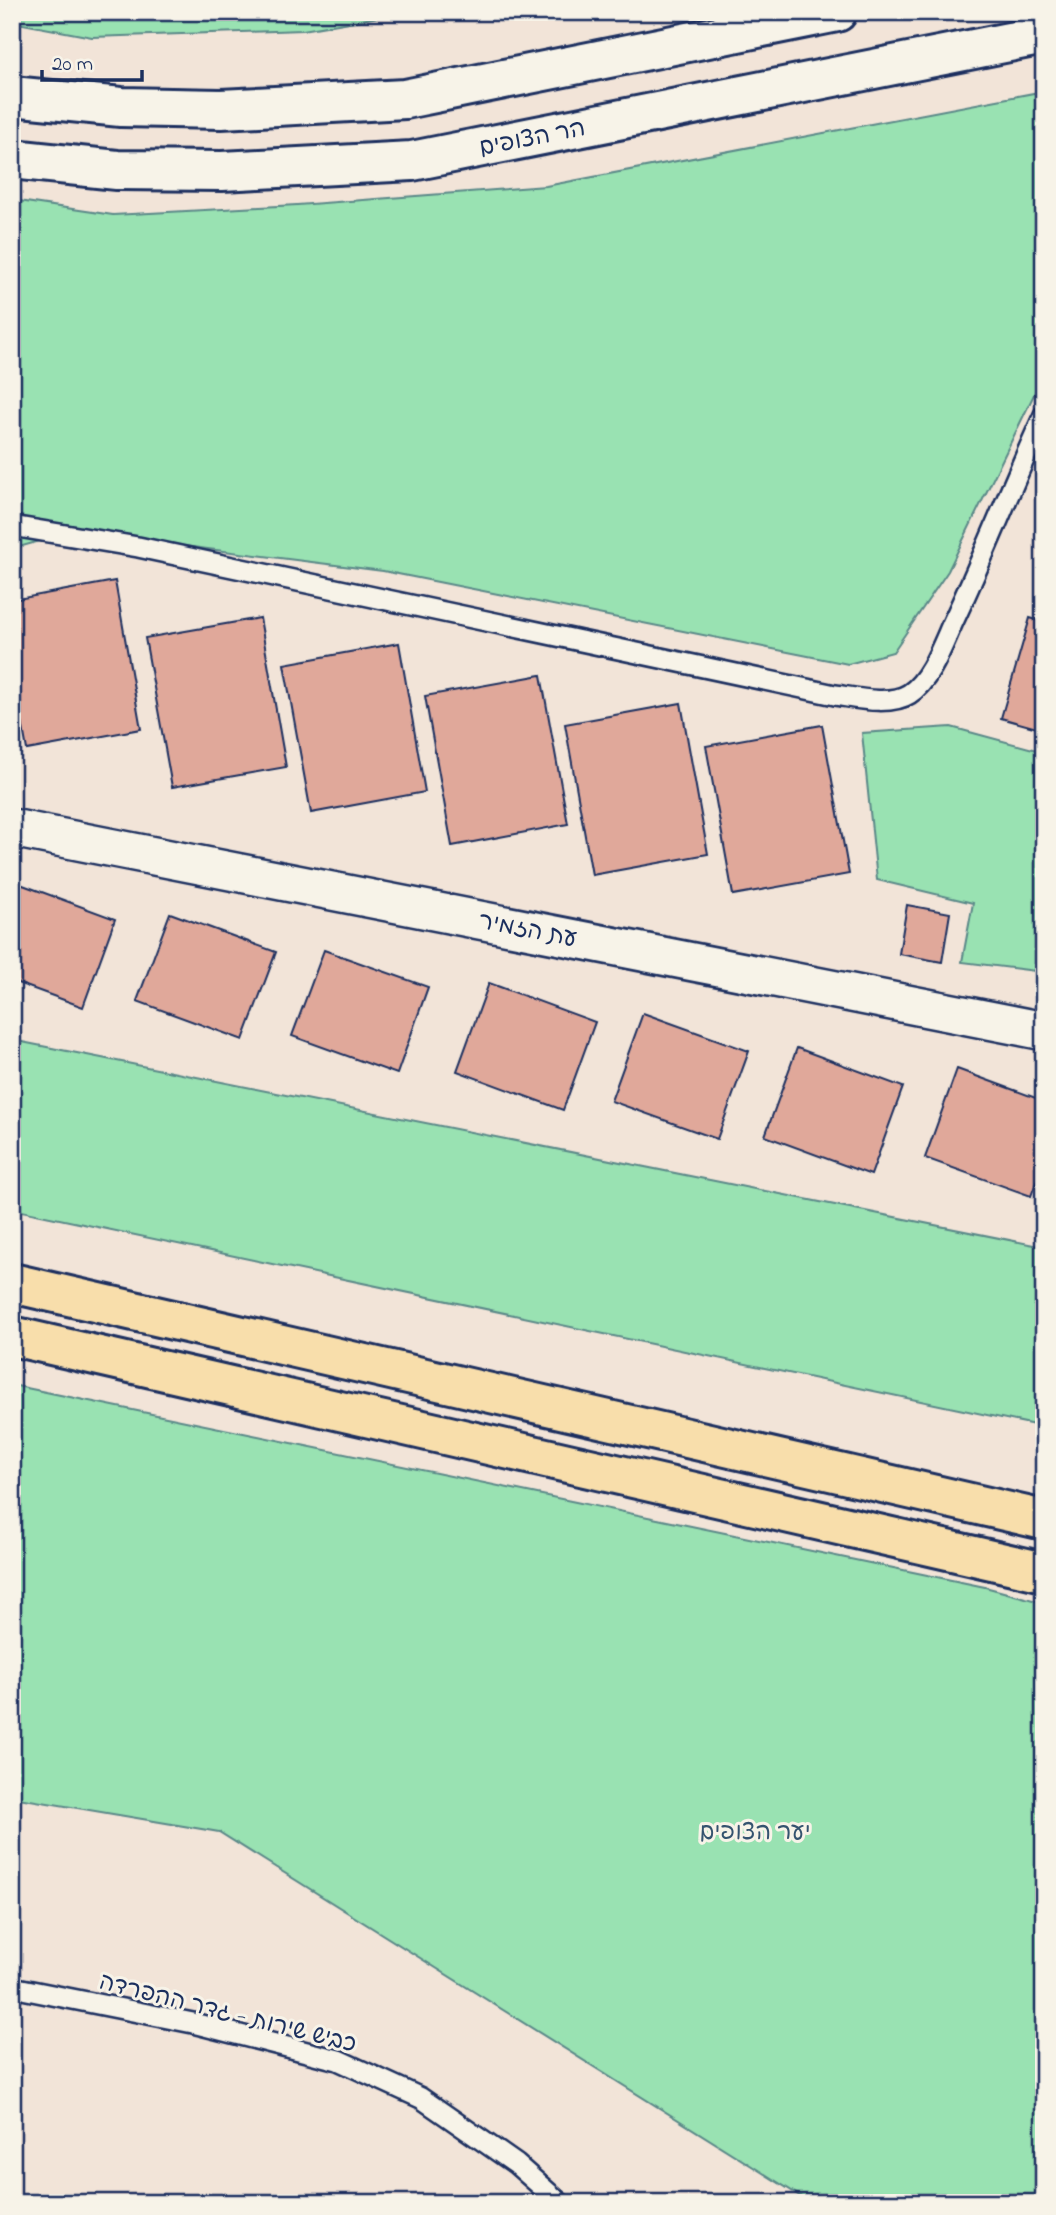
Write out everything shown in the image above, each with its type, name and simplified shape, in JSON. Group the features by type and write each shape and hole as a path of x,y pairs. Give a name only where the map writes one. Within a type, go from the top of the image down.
{"main road":[{"path":"12,96 121,107 221,109 405,99 837,12"},
{"name":"הר הצופים","path":"12,159 117,170 222,171 412,161 1044,35"},
{"path":"12,1283 1044,1520"},
{"path":"12,1336 1044,1573"}],"street":[{"name":"עת הזמיר","path":"12,828 1044,1031"}],"lane":[{"path":"12,526 138,547 821,692 879,701 908,695 923,680 936,658 1044,415"},
{"name":"כביש שירות - גדר ההפרדה","path":"12,1987 193,2023 338,2060 421,2098 516,2164 560,2203"}],"green space":[{"path":"12,12 408,12 303,30 92,37 12,22"},
{"path":"1044,91 1044,374 948,571 893,652 848,664 383,571 72,532 12,549 12,200 113,215 297,205 546,186"},
{"path":"951,727 1044,752 1044,972 962,962 973,903 877,880 862,733"},
{"path":"12,1040 1044,1247 1044,1427 12,1209"},
{"name":"יער הצופים","path":"12,1385 985,1587 1044,1603 1044,2203 811,2203 219,1832 12,1797"}],"building":[{"path":"115,581 141,729 27,750 12,666 12,600"},
{"path":"260,618 286,767 172,787 145,638"},
{"path":"1030,618 1044,622 1044,730 1001,718"},
{"path":"399,643 425,792 311,813 284,664"},
{"path":"541,675 568,824 452,846 425,696"},
{"path":"681,703 708,854 592,875 565,724"},
{"path":"822,725 849,874 733,895 706,746"},
{"path":"12,881 115,919 83,1007 12,981"},
{"path":"907,905 950,913 942,962 899,954"},
{"path":"170,913 276,952 243,1040 137,1001"},
{"path":"324,950 428,987 397,1074 292,1036"},
{"path":"489,983 595,1022 563,1110 457,1071"},
{"path":"643,1013 749,1051 717,1139 611,1101"},
{"path":"797,1048 903,1087 871,1175 765,1136"},
{"path":"957,1069 1044,1101 1044,1162 1031,1196 925,1158"}]}
